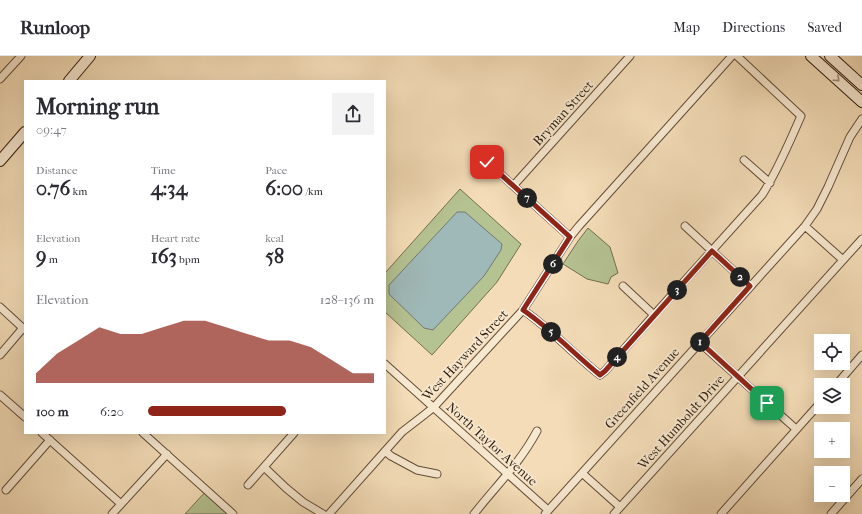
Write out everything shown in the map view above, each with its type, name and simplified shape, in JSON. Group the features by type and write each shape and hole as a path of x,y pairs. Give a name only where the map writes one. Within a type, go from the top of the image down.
{"main road":[{"path":"70,80 90,56"},
{"path":"811,56 862,102"},
{"path":"830,56 862,85"},
{"path":"0,161 24,133"}],"street":[{"path":"0,79 21,56"},
{"name":"Bryman Street","path":"514,186 630,56"},
{"name":"West Hayward Street","path":"329,514 402,432 434,407 523,310 570,237 732,56"},
{"path":"523,310 550,331 600,375 762,195 770,183 801,116 737,56"},
{"name":"Greenfield Avenue","path":"546,512 805,226 828,187 850,137 862,120"},
{"path":"744,160 770,183"},
{"path":"487,162 570,237"},
{"path":"685,226 750,286"},
{"path":"805,226 844,260"},
{"name":"West Humboldt Drive","path":"614,514 862,239"},
{"path":"623,286 654,315"},
{"path":"0,307 24,329 0,354"},
{"path":"700,342 796,429"},
{"path":"842,378 862,356"},
{"name":"North Taylor Avenue","path":"386,365 508,474 546,512"},
{"path":"0,395 24,416"},
{"path":"721,514 814,410"},
{"path":"474,514 527,450 537,431"},
{"path":"43,434 121,504"},
{"path":"144,434 233,514"},
{"path":"248,485 293,434"},
{"path":"6,490 50,440"},
{"path":"385,451 391,456 417,470 437,474"},
{"path":"112,514 166,454"},
{"path":"264,467 303,502 323,514"},
{"path":"582,473 620,507"},
{"path":"842,514 833,511 862,479"}],"green space":[{"path":"460,189 521,244 497,282 432,355 386,313 386,272"},
{"path":"588,228 610,247 618,273 611,277 608,284 587,279 563,264"},
{"path":"207,490 233,514 185,514"}],"water":[{"path":"457,212 465,212 502,244 501,250 484,276 433,330 424,328 389,294 389,285"}],"route":[{"path":"487,162 570,237 523,310 550,331 600,375 712,251 750,286 700,342 767,403"}]}
